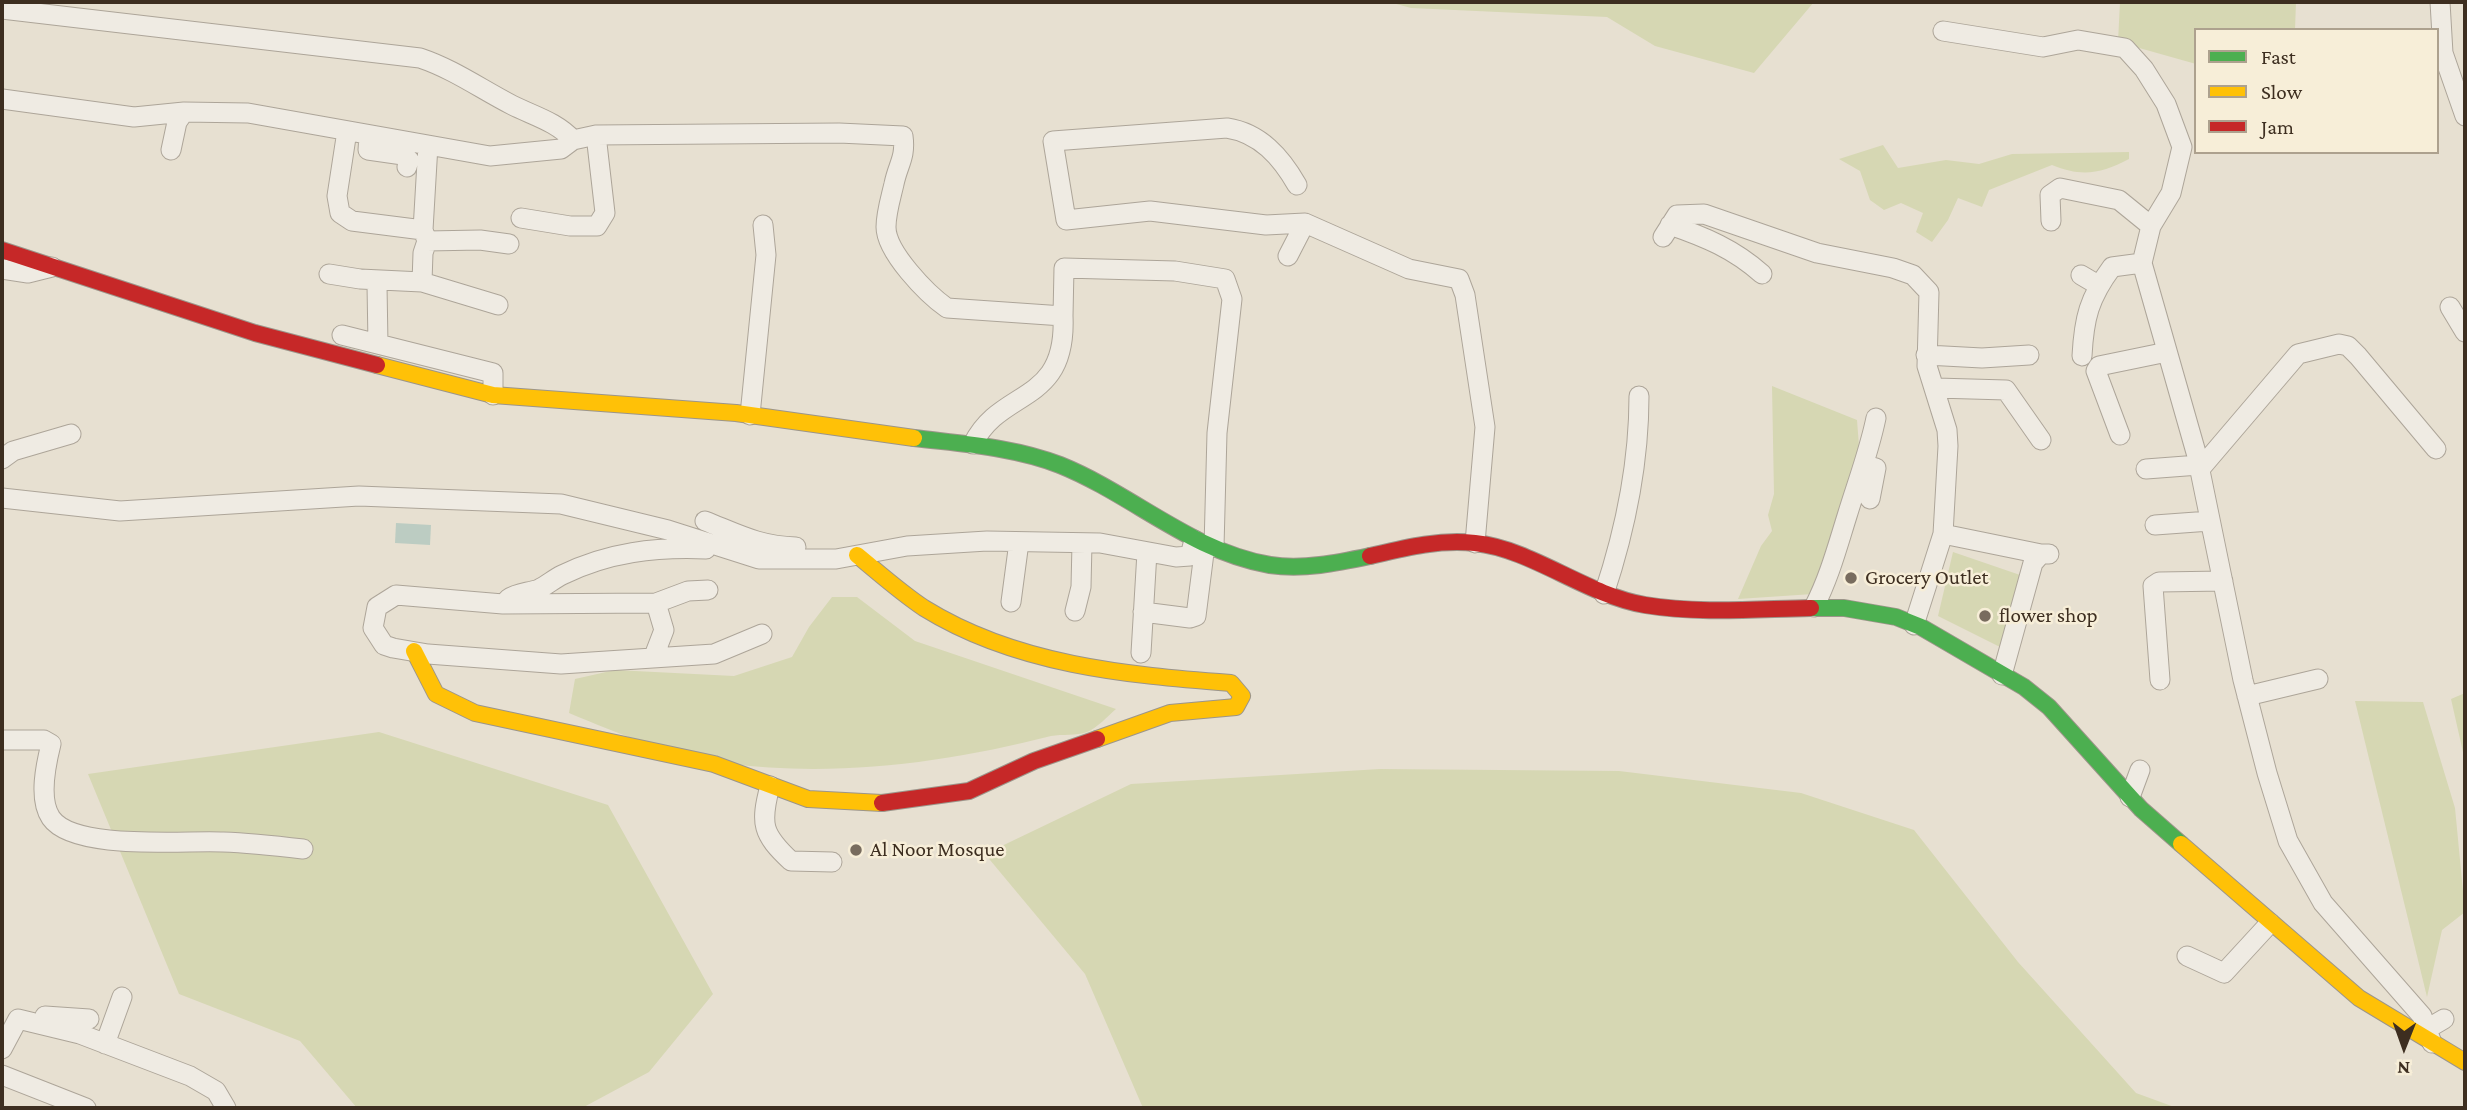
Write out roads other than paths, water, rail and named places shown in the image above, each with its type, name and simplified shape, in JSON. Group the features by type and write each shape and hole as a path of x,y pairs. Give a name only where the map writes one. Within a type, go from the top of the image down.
{"main road":[{"path":"2,250 255,333 493,395 750,415 974,444 1057,464 1101,483 1204,544 1270,565 1295,568 1345,561 1424,544 1475,543 1502,549 1604,594 1662,608 1814,607 1870,610 1914,625 2002,675 2049,707 2130,797 2270,923 2359,998 2429,1036 2465,1062"},
{"path":"414,651 436,694 475,713 714,764 808,799 874,804 969,791 1034,761 1170,713 1236,707 1242,696 1231,683 1118,673 1025,654 933,614 861,554"}],"street":[{"path":"2440,2 2443,53 2465,116"},
{"path":"2,9 410,55 442,65 510,104 561,127 573,140"},
{"path":"1942,31 2043,47 2078,40 2125,48 2144,69 2166,104 2182,147 2171,193 2151,226 2142,263 2199,467 2247,696 2280,816 2302,869 2340,926 2422,1016 2429,1036 2444,1019"},
{"path":"2,99 134,117 184,112 248,113 490,156 512,156 561,149 573,140 597,135 839,133 903,136 905,153 895,180 886,229 904,268 933,299 947,308 1063,316"},
{"path":"171,150 177,122 184,112"},
{"path":"1297,184 1282,158 1244,131 1227,128 1053,141 1066,220 1150,211 1266,225 1305,223 1409,269 1459,279 1465,295 1485,427 1475,543"},
{"path":"346,131 338,195 340,213 352,221 425,236 509,244"},
{"path":"369,135 368,150 403,155 409,160 407,167"},
{"path":"521,218 570,226 597,226 605,213 597,135"},
{"path":"422,282 428,145"},
{"path":"2051,221 2050,195 2060,188 2119,200 2151,226"},
{"path":"1762,274 1745,259 1710,238 1667,231 1677,215 1704,214 1817,253 1913,275 1929,292 1926,355 1947,438 1942,534 1914,625"},
{"path":"1288,256 1305,223"},
{"path":"750,415 766,255 763,225"},
{"path":"2082,356 2090,280 2112,267 2142,263"},
{"path":"2,269 28,273 52,267"},
{"path":"974,444 982,427 1014,406 1051,375 1059,359 1064,268 1175,271 1225,279 1232,299 1196,616 1190,618 1143,612"},
{"path":"329,274 360,279 422,282 498,305"},
{"path":"377,285 378,344"},
{"path":"2450,307 2465,332"},
{"path":"342,335 493,373 493,395"},
{"path":"2146,469 2199,467 2298,355 2339,344 2348,346 2358,356 2436,449"},
{"path":"2120,435 2096,371 2099,366 2167,352"},
{"path":"1926,355 1982,358 2029,355"},
{"path":"1936,388 2006,390 2042,440"},
{"path":"1604,594 1618,552 1628,496 1639,421 1639,396"},
{"path":"1814,607 1829,578 1858,482 1866,465 1876,418"},
{"path":"2,459 13,451 71,434"},
{"path":"1866,465 1876,468 1870,499"},
{"path":"2,498 120,511 359,496 561,504 668,530 720,550 759,559 836,559 933,544 1019,542 1082,543 1176,557 1190,556 1204,544"},
{"path":"705,521 731,534 772,546 843,548 861,554"},
{"path":"2155,525 2210,521"},
{"path":"1942,534 2045,554 2033,563 2002,675"},
{"path":"1011,601 1019,542"},
{"path":"1075,611 1081,587 1082,543"},
{"path":"503,604 516,593 537,590 561,575 602,558 646,548 720,550"},
{"path":"1141,653 1147,552"},
{"path":"1345,561 1355,579"},
{"path":"2157,571 2222,576"},
{"path":"2160,680 2153,586 2159,582 2222,576"},
{"path":"708,590 688,591 656,603 503,604 396,595 385,599 377,607 373,618 377,637 384,645 414,651 561,664 714,654 762,635"},
{"path":"654,656 664,630 656,603"},
{"path":"2247,696 2318,678"},
{"path":"2,740 44,740 51,744 46,766 45,801 50,817 60,827 72,833 131,843 224,842 303,849"},
{"path":"2130,797 2140,769"},
{"path":"770,786 763,813 770,841 791,861 832,862"},
{"path":"2187,956 2224,973 2270,923"},
{"path":"105,1044 122,998"},
{"path":"23,1020 46,1015 89,1019"},
{"path":"2,1049 18,1019 80,1034 199,1081 216,1091 226,1108"},
{"path":"2,1075 86,1108"}],"place":[{"name":"Grocery Outlet","path":"1851,578"},
{"name":"flower shop","path":"1985,616"},
{"name":"Al Noor Mosque","path":"856,850"}]}
